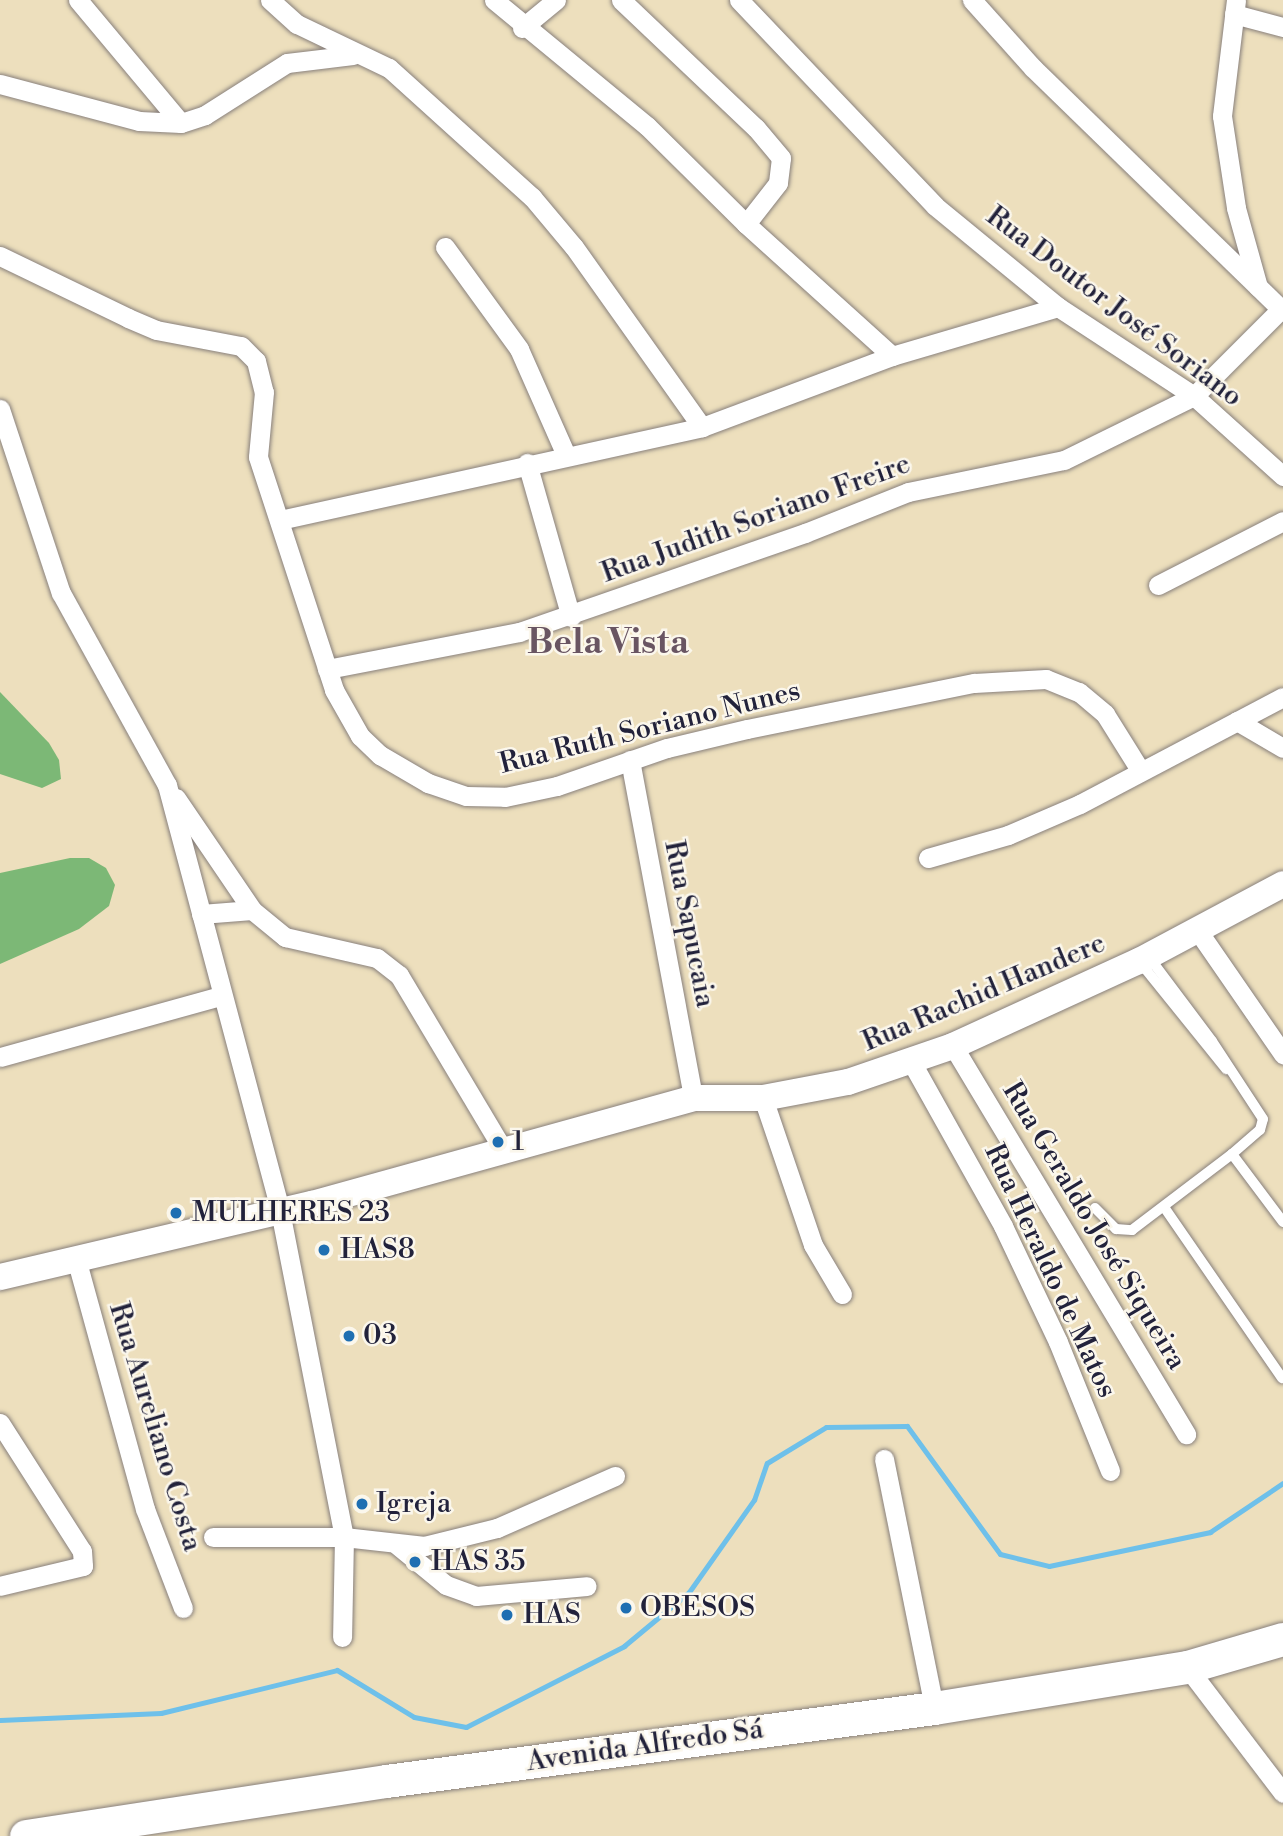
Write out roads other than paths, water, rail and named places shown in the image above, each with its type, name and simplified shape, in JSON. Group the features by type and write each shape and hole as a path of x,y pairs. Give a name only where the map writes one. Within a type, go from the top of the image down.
{"highway":[{"name":"Avenida Alfredo Sá","path":"26,1836 101,1831 386,1780 934,1708 1187,1667 1276,1639"}],"street":[{"path":"78,0 181,123"},
{"path":"270,0 297,24 389,68 532,197 574,247 702,427"},
{"path":"494,0 523,28 647,126 746,224 892,356"},
{"path":"523,28 556,0"},
{"path":"621,0 756,128 781,158 778,183 746,224"},
{"name":"Rua Doutor José Soriano","path":"739,0 897,171 1058,307 1194,396 1283,476"},
{"path":"972,0 1033,68 1282,310"},
{"path":"1258,287 1236,208 1222,116 1235,7 1283,27"},
{"path":"0,84 139,121 181,123 205,115 287,63 361,54"},
{"path":"445,247 519,349 566,455"},
{"name":"Rua Ruth Soriano Nunes","path":"0,256 156,330 241,346 263,376 258,457 327,669 346,716 380,755 428,783 466,796 505,796 558,786 630,760 747,729 974,683 1046,679 1079,692 1105,714 1140,771"},
{"path":"280,520 527,463 702,427 892,356 1058,307"},
{"name":"Rua Judith Soriano Freire","path":"327,669 457,646 571,617 908,492 1064,460 1194,396 1282,310"},
{"path":"0,409 61,593 167,785 252,910 285,937 377,958 399,975 504,1151"},
{"path":"527,463 571,617"},
{"path":"1158,585 1283,521"},
{"path":"928,858 1008,835 1080,804 1283,697"},
{"path":"1237,721 1283,748"},
{"name":"Rua Sapucaia","path":"630,760 693,1098"},
{"path":"167,785 220,996 280,1211 344,1537 342,1637"},
{"name":"Rua Rachid Handere","path":"0,1277 77,1262 280,1211 693,1098 764,1098 848,1082 912,1063 1143,958 1283,884"},
{"path":"201,914 252,910"},
{"path":"1198,931 1283,1054"},
{"path":"0,1057 220,996"},
{"name":"Rua Geraldo José Siqueira","path":"953,1046 1186,1434"},
{"name":"Rua Heraldo de Matos","path":"912,1063 1003,1226 1058,1342 1110,1471"},
{"path":"764,1098 813,1245 842,1294"},
{"name":"Rua Aureliano Costa","path":"77,1262 145,1509 183,1608"},
{"path":"0,1423 82,1551 83,1566 0,1586"},
{"path":"884,1459 934,1708"},
{"path":"213,1536 344,1537 424,1546 497,1528 615,1476"},
{"path":"397,1545 446,1585 476,1596 587,1586"},
{"path":"1187,1667 1283,1793"}],"lane":[{"path":"1095,1208 1125,1232 1164,1208 1232,1154 1260,1130 1263,1119 1235,1077 1143,958"},
{"path":"1232,1154 1283,1222"},
{"path":"1164,1208 1282,1378"}],"waterway":[{"path":"0,1720 161,1713 337,1670 414,1717 466,1727 624,1646 689,1592 754,1500 767,1463 826,1427 907,1426 1000,1554 1049,1566 1210,1532 1283,1483"}],"place":[{"name":"1","path":"498,1142"},
{"name":"MULHERES 23","path":"176,1213"},
{"name":"HAS8","path":"324,1250"},
{"name":"03","path":"349,1336"},
{"name":"Igreja","path":"362,1504"},
{"name":"HAS 35","path":"415,1562"},
{"name":"OBESOS","path":"626,1608"},
{"name":"HAS","path":"507,1615"}],"district":[{"name":"Bela Vista","path":"608,643"}]}
